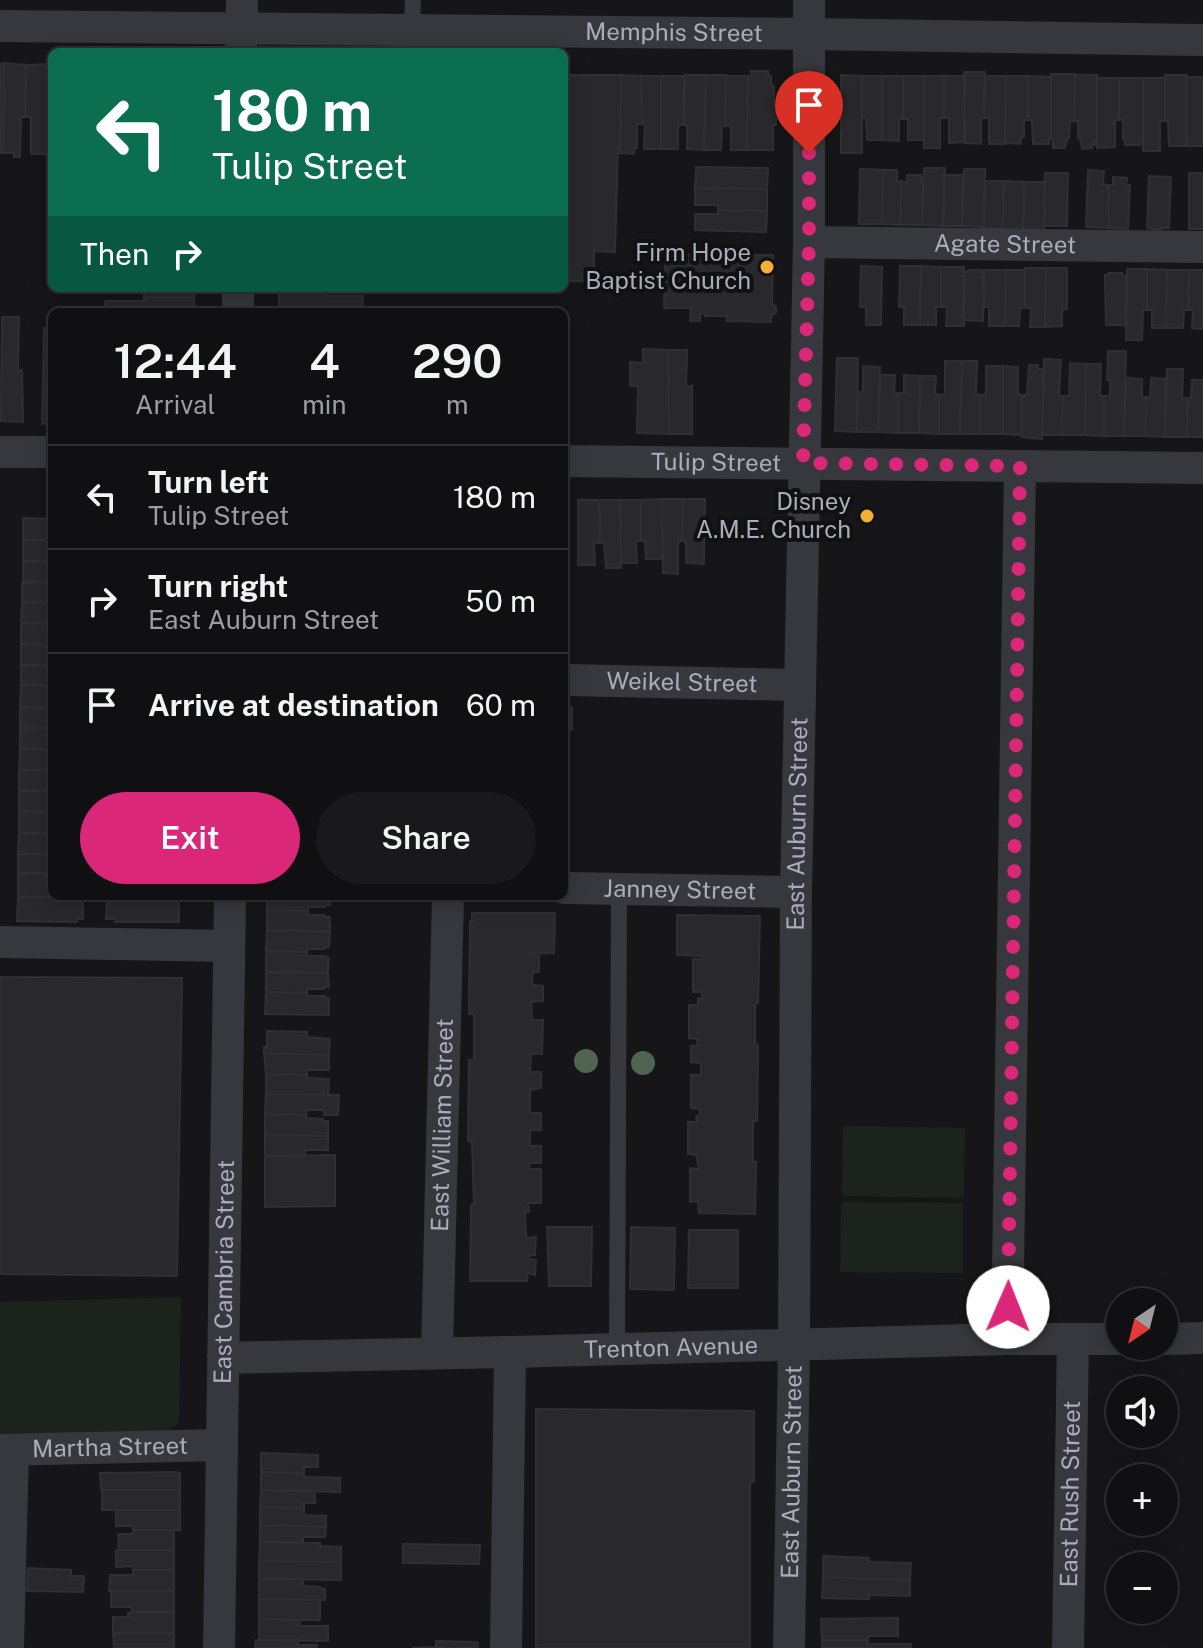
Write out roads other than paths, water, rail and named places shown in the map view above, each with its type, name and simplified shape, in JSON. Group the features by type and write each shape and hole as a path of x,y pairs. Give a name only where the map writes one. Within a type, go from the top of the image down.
{"street":[{"name":"East Auburn Street","path":"789,1648 796,892 809,242 809,0"},
{"name":"Memphis Street","path":"0,26 242,27 413,15 809,34 1203,40"},
{"name":"Agate Street","path":"809,242 1203,247"},
{"path":"0,452 48,452"},
{"name":"Tulip Street","path":"568,461 1203,468"},
{"path":"1007,1339 1020,466"},
{"name":"Weikel Street","path":"568,680 799,685"},
{"name":"Janney Street","path":"568,888 796,892"},
{"name":"East Cambria Street","path":"219,1648 230,900"},
{"name":"East William Street","path":"437,1353 448,900"},
{"path":"0,942 229,946"},
{"path":"1178,1339 1203,1338"},
{"name":"Trenton Avenue","path":"223,1358 794,1343 1106,1339"},
{"name":"East Rush Street","path":"1068,1648 1073,1340"},
{"path":"506,1648 510,1352"},
{"name":"Martha Street","path":"6,1450 222,1445"},
{"path":"6,1450 8,1648"}],"lane":[{"path":"617,1349 619,888"}],"place":[{"name":"Firm Hope Baptist Church","path":"767,267"},
{"name":"Disney A.M.E. Church","path":"867,516"}]}
